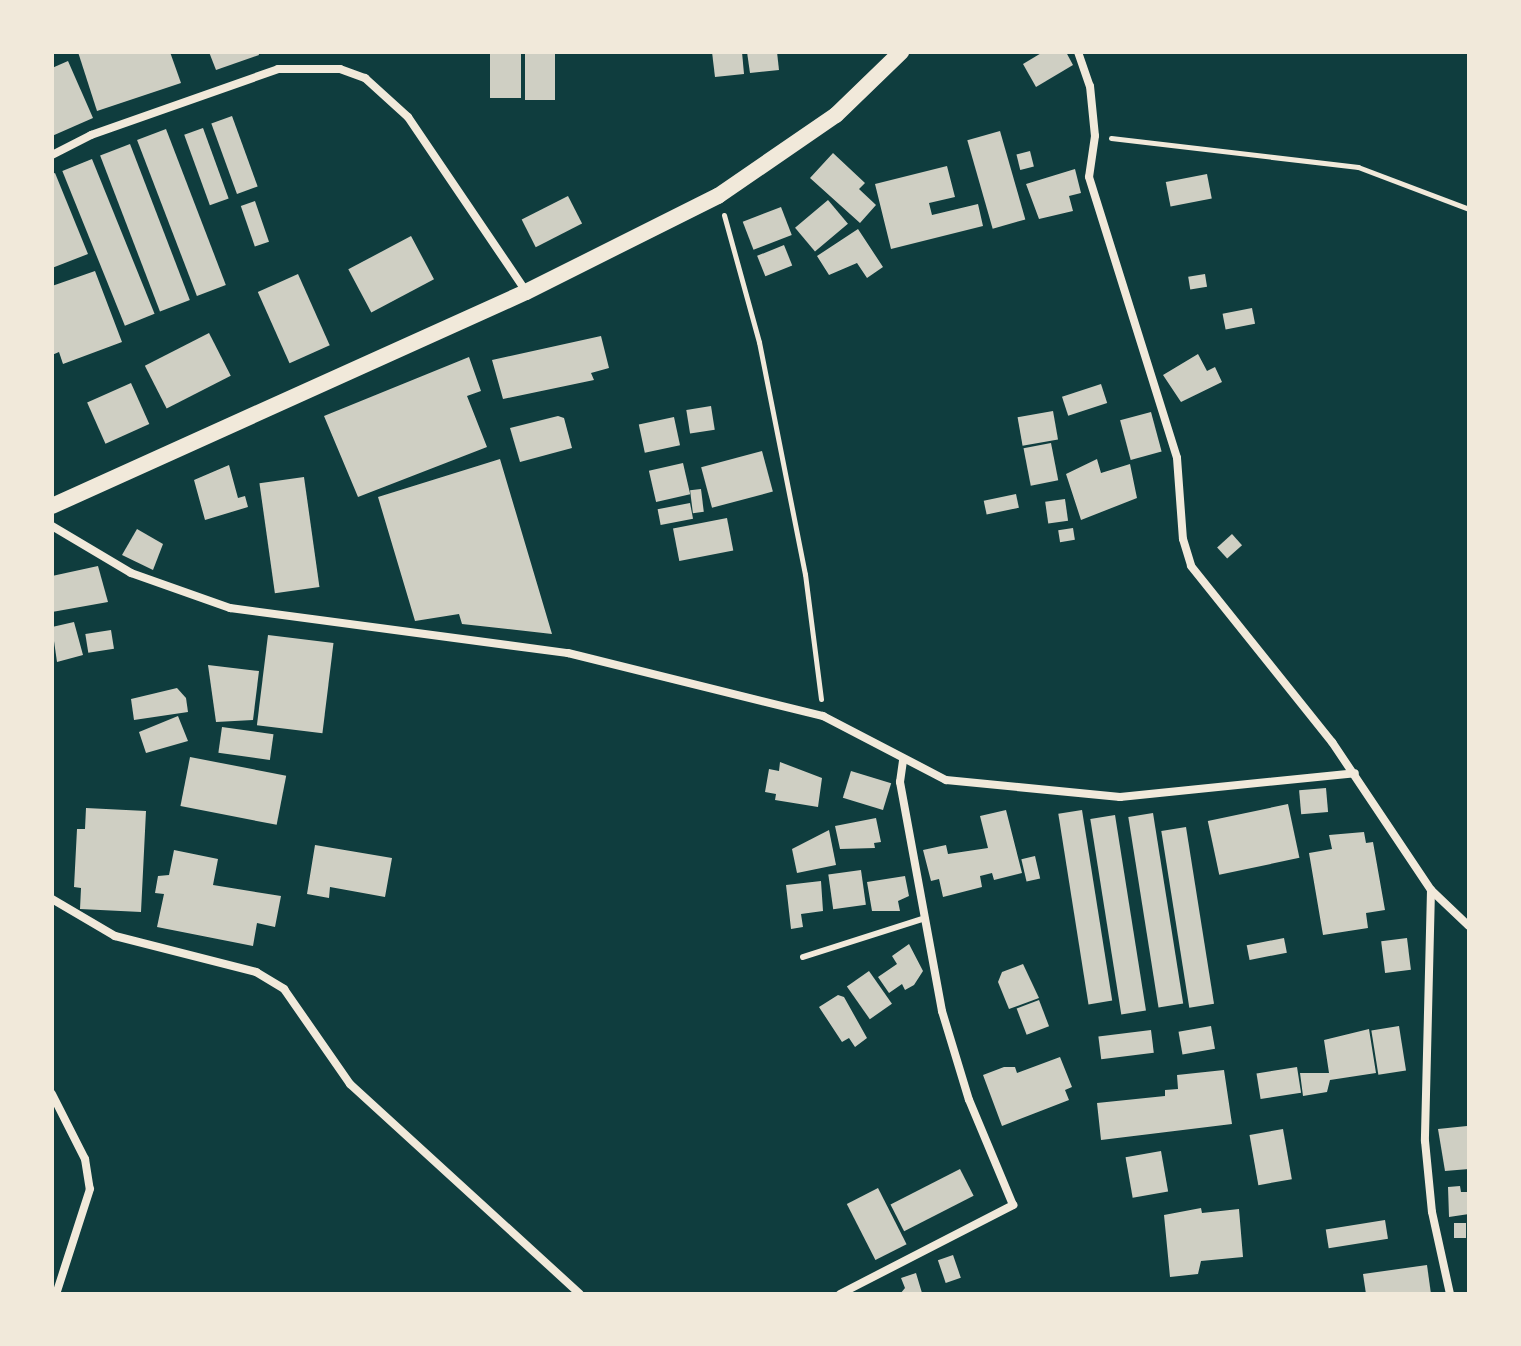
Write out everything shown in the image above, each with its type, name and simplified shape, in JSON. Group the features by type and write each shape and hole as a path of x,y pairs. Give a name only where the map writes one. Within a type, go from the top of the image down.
{"main road":[{"path":"52,506 526,292 718,196 836,115 901,52"}],"street":[{"path":"1078,52 1090,86 1095,136 1089,177 1177,458 1183,539 1191,566 1355,773 1431,890 1469,926"},
{"path":"52,155 91,135 278,69 340,69 365,78 408,117 526,292"},
{"path":"52,526 131,573 230,608 568,653 823,716 946,780 1120,797 1355,773"},
{"path":"840,1294 1013,1205 969,1100 942,1011 900,782 903,760"},
{"path":"1431,890 1425,1141 1432,1212 1450,1294"},
{"path":"52,899 115,936 256,972 284,989 350,1084 580,1294"},
{"path":"52,1094 85,1159 90,1189 56,1294"}],"lane":[{"path":"803,957 925,918"}],"path":[{"path":"1095,136 1358,167 1469,209"},
{"path":"718,196 759,342 805,574 823,716"}],"building":[{"path":"78,52 170,52 181,83 97,111"},
{"path":"209,52 258,52 259,55 216,70"},
{"path":"490,52 521,52 521,98 490,98"},
{"path":"525,52 555,52 555,100 525,100"},
{"path":"712,52 742,52 744,74 715,77"},
{"path":"747,52 777,52 779,70 750,73"},
{"path":"1043,52 1066,52 1073,65 1036,87 1023,64"},
{"path":"68,61 93,118 52,136 52,68"},
{"path":"232,116 258,186 237,194 211,124"},
{"path":"203,128 229,198 210,205 184,135"},
{"path":"166,129 226,285 197,296 137,140"},
{"path":"1000,131 1025,219 993,229 967,140"},
{"path":"130,144 190,300 160,311 100,155"},
{"path":"1030,151 1034,167 1020,170 1016,154"},
{"path":"833,153 865,183 859,189 876,205 860,223 810,178"},
{"path":"92,159 155,314 125,326 62,171"},
{"path":"947,166 955,197 929,203 932,215 978,204 983,226 891,249 875,184"},
{"path":"1075,169 1081,193 1069,196 1073,211 1039,219 1026,184"},
{"path":"55,173 88,254 52,268 52,174"},
{"path":"1207,174 1212,199 1171,207 1166,182"},
{"path":"568,196 582,224 536,247 522,220"},
{"path":"828,200 848,224 815,251 795,228"},
{"path":"255,201 269,242 255,247 241,206"},
{"path":"781,207 792,235 753,250 743,222"},
{"path":"858,229 883,267 867,278 857,263 829,275 817,256"},
{"path":"411,236 434,279 371,313 348,269"},
{"path":"784,245 792,265 765,276 757,256"},
{"path":"95,271 122,342 63,364 59,352 52,355 52,286"},
{"path":"298,274 330,345 290,363 258,292"},
{"path":"1205,274 1207,287 1190,289 1188,277"},
{"path":"1252,308 1255,324 1226,329 1223,314"},
{"path":"209,333 231,376 167,408 145,366"},
{"path":"601,336 609,368 591,373 594,380 503,399 492,360"},
{"path":"1198,354 1207,371 1215,367 1222,382 1181,402 1163,375"},
{"path":"469,357 481,391 467,396 487,447 358,497 324,416"},
{"path":"131,383 149,424 105,444 87,403"},
{"path":"1101,384 1107,403 1068,416 1062,397"},
{"path":"711,406 715,430 690,434 686,410"},
{"path":"1053,411 1058,440 1023,446 1018,417"},
{"path":"1151,412 1162,452 1131,460 1120,420"},
{"path":"558,416 564,418 572,448 520,462 510,428"},
{"path":"674,417 680,445 645,453 639,424"},
{"path":"1051,443 1058,480 1031,486 1024,448"},
{"path":"762,451 773,492 712,508 701,467"},
{"path":"500,459 552,634 462,624 459,614 415,621 378,497"},
{"path":"1097,459 1101,473 1130,464 1137,498 1081,520 1066,474"},
{"path":"683,463 690,494 656,502 649,471"},
{"path":"229,465 238,498 245,496 248,507 205,520 194,480"},
{"path":"304,477 319,587 275,593 259,483"},
{"path":"701,489 704,512 693,513 690,490"},
{"path":"1016,494 1019,508 987,515 984,501"},
{"path":"1065,499 1068,521 1048,524 1045,502"},
{"path":"690,503 693,519 661,525 658,509"},
{"path":"727,518 733,550 679,561 673,528"},
{"path":"1073,528 1075,540 1060,542 1058,530"},
{"path":"137,529 163,544 153,570 122,555"},
{"path":"1232,534 1242,545 1227,559 1217,547"},
{"path":"98,566 108,602 52,612 52,576"},
{"path":"74,622 83,655 57,662 52,627"},
{"path":"111,630 114,649 88,653 85,634"},
{"path":"268,635 334,643 322,733 257,725"},
{"path":"208,665 259,671 253,720 216,722"},
{"path":"177,688 186,698 188,712 134,720 131,699"},
{"path":"178,716 188,741 146,753 139,732"},
{"path":"222,727 273,734 270,760 218,753"},
{"path":"190,757 286,776 277,825 180,806"},
{"path":"780,762 822,778 818,807 775,800 776,794 765,792 769,769 779,771"},
{"path":"851,771 891,783 883,810 843,798"},
{"path":"1326,788 1328,812 1301,814 1299,790"},
{"path":"1288,804 1299,858 1219,875 1208,821"},
{"path":"86,808 146,811 141,912 80,909 81,888 74,887 77,829 85,829"},
{"path":"1006,810 1022,873 994,880 992,873 980,876 982,887 943,897 939,879 931,881 923,850 946,845 948,854 988,848 980,816"},
{"path":"1082,810 1112,1001 1088,1004 1058,814"},
{"path":"1153,813 1183,1004 1158,1008 1128,817"},
{"path":"1115,815 1146,1011 1121,1014 1090,819"},
{"path":"876,818 881,842 874,843 875,848 840,849 835,826"},
{"path":"1186,827 1214,1004 1189,1008 1161,831"},
{"path":"829,830 836,865 797,873 792,849"},
{"path":"1364,832 1366,843 1373,842 1385,910 1366,913 1368,928 1323,935 1309,853 1332,849 1329,835"},
{"path":"315,845 392,858 385,897 330,887 329,898 307,894"},
{"path":"174,850 218,859 213,885 281,896 275,927 257,923 253,946 157,927 164,894 155,893 158,876 169,875"},
{"path":"1035,856 1040,878 1027,882 1021,859"},
{"path":"861,870 866,905 833,909 828,875"},
{"path":"905,876 909,896 898,901 900,911 872,911 867,882"},
{"path":"821,881 823,911 801,914 803,927 791,929 786,885"},
{"path":"1284,938 1287,953 1250,960 1247,945"},
{"path":"1407,938 1411,970 1385,973 1381,941"},
{"path":"909,944 923,971 914,985 905,990 902,984 889,993 878,977 897,964 892,956"},
{"path":"1023,964 1039,998 1009,1009 998,982 1002,972"},
{"path":"869,971 892,1004 870,1019 847,986"},
{"path":"838,995 844,997 867,1038 855,1047 849,1038 842,1042 819,1007"},
{"path":"1039,1000 1049,1026 1027,1035 1017,1009"},
{"path":"1211,1026 1215,1049 1182,1054 1179,1032"},
{"path":"1399,1026 1406,1070 1378,1075 1371,1030"},
{"path":"1369,1029 1376,1073 1330,1080 1327,1092 1303,1096 1300,1073 1329,1073 1324,1040"},
{"path":"1151,1030 1154,1053 1101,1059 1098,1036"},
{"path":"1060,1057 1072,1087 1065,1090 1069,1100 1002,1126 983,1075 1004,1067 1015,1067 1017,1073"},
{"path":"1297,1067 1301,1093 1261,1099 1257,1073"},
{"path":"1224,1070 1232,1124 1101,1140 1097,1103 1165,1096 1165,1090 1178,1089 1177,1075"},
{"path":"1467,1126 1469,1169 1445,1171 1438,1129"},
{"path":"1283,1129 1292,1179 1258,1185 1250,1135"},
{"path":"1161,1151 1168,1191 1133,1198 1126,1157"},
{"path":"960,1169 974,1196 904,1231 891,1204"},
{"path":"1460,1186 1461,1192 1469,1192 1469,1214 1449,1217 1448,1187"},
{"path":"878,1188 907,1244 875,1260 847,1204"},
{"path":"1201,1208 1202,1213 1239,1209 1243,1257 1201,1261 1198,1274 1170,1277 1164,1215"},
{"path":"1385,1220 1388,1239 1329,1248 1326,1229"},
{"path":"1454,1223 1466,1223 1466,1238 1454,1238"},
{"path":"953,1255 961,1278 946,1283 938,1260"},
{"path":"1427,1265 1431,1294 1366,1294 1363,1274"},
{"path":"916,1273 922,1293 900,1294 905,1288 901,1278"}]}
